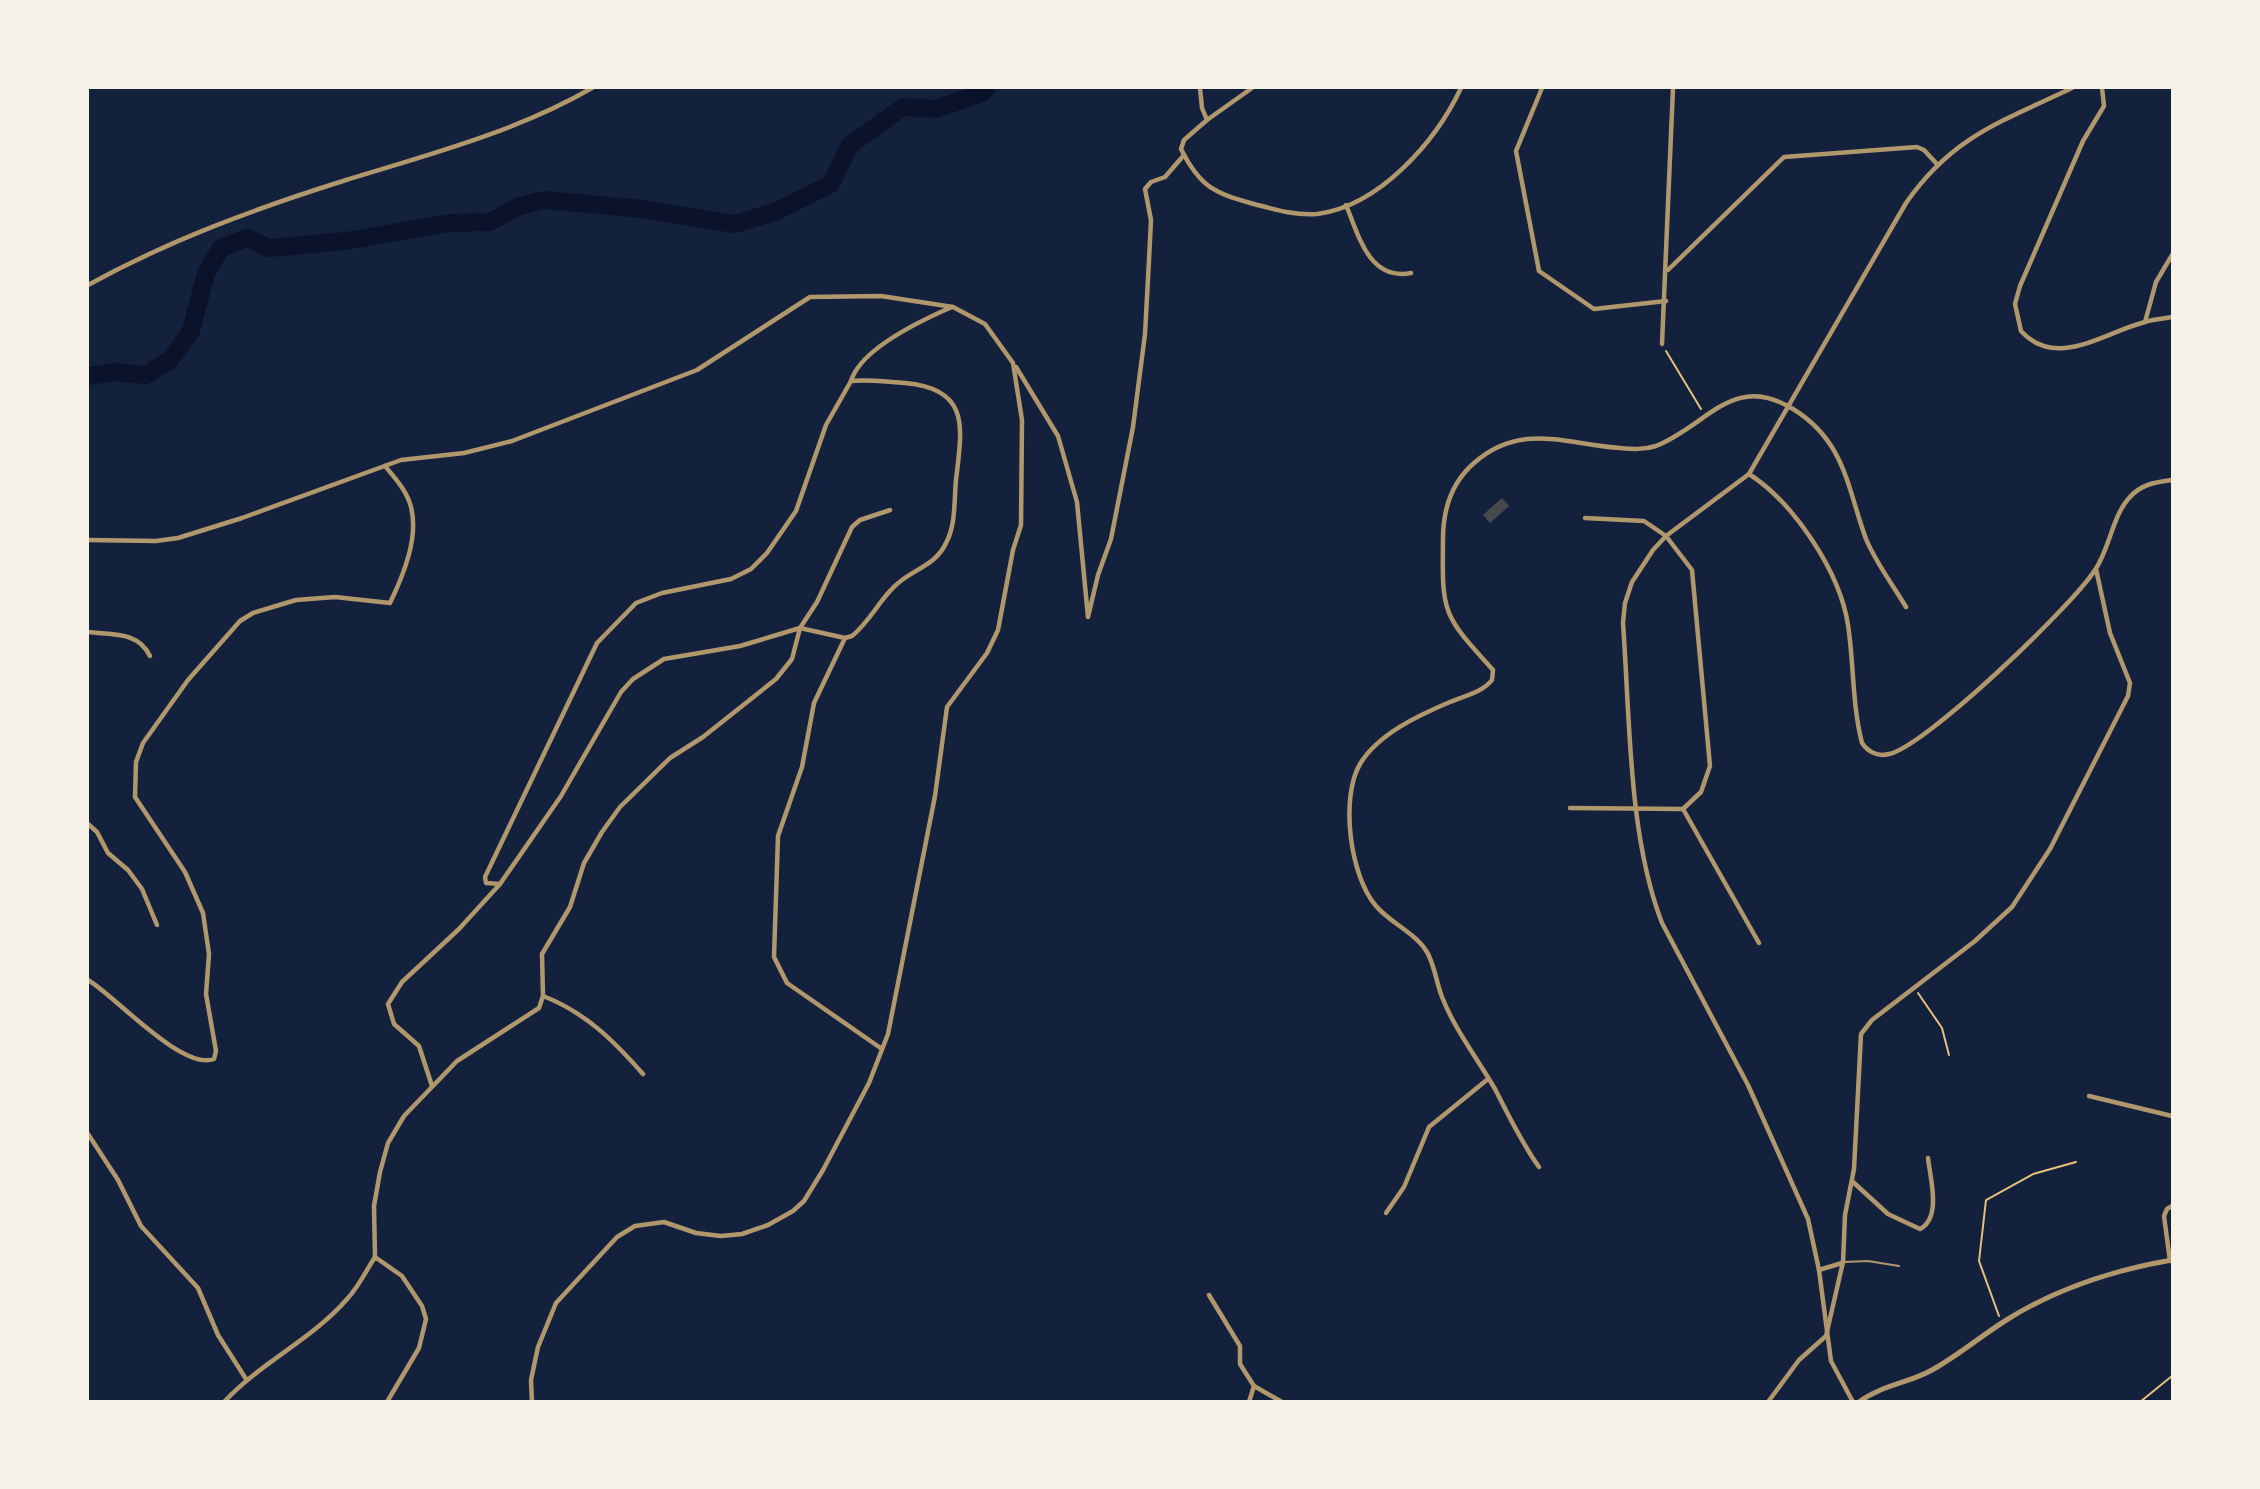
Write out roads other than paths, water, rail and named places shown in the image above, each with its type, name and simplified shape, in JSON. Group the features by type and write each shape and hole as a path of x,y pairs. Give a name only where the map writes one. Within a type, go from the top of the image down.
{"street":[{"path":"88,285 191,233 503,130 558,107 592,88"},
{"path":"1200,88 1203,113 1208,120"},
{"path":"1252,88 1184,140 1182,157 1202,184 1251,204 1286,212 1315,214 1346,205 1377,188 1425,144 1453,105 1461,88"},
{"path":"1542,88 1516,151 1536,266 1542,275 1581,302 1601,309 1666,300"},
{"path":"1662,344 1668,270 1674,88"},
{"path":"1853,1402 1831,1361 1819,1270 1808,1219 1748,1085 1662,923 1645,868 1637,810 1623,623 1625,603 1640,566 1666,536 1749,474 1791,407 1906,203 1936,163 1987,128 2072,88"},
{"path":"2102,88 2104,106 2083,141 2020,286 2015,304 2021,331 2038,345 2065,348 2093,342 2145,322 2172,317"},
{"path":"1668,270 1784,157 1917,147 1924,150 1936,163"},
{"path":"88,540 156,541 178,538 231,522 401,460 464,453 512,441 697,370 810,297 881,296 953,307 985,324 1013,363 1058,436 1077,502 1088,617 1098,575 1111,539 1133,428 1145,334 1150,260 1151,220 1145,189 1151,182 1165,177 1182,157"},
{"path":"1346,205 1374,265 1396,276 1411,273"},
{"path":"2145,322 2156,282 2172,255"},
{"path":"500,884 486,883 485,877 524,799 552,732 597,643 636,603 662,593 730,579 751,569 767,553 796,511 826,425 860,365 898,334 953,307"},
{"path":"532,1402 531,1380 538,1347 556,1303 617,1237 635,1226 664,1222 696,1233 721,1236 743,1234 768,1225 793,1211 804,1201 823,1171 869,1083 888,1034 934,796 947,707 987,653 998,630 1013,550 1021,525 1022,420 1013,363"},
{"path":"851,381 922,385 940,389 957,414 961,440 953,519 945,546 928,565 900,581 862,626 845,638 814,703 802,767 778,836 774,957 788,983 882,1049"},
{"path":"1539,1167 1522,1143 1452,1018 1425,949 1376,907 1367,894 1354,856 1348,804 1353,778 1370,751 1412,721 1483,688 1492,680 1493,670 1452,624 1442,597 1443,533 1449,496 1456,483 1486,452 1517,439 1534,437 1589,446 1642,449 1653,447 1706,417 1728,400 1744,395 1767,397 1791,407 1828,440 1854,494 1867,541 1906,607"},
{"path":"88,981 147,1031 202,1061 214,1059 216,1051 206,994 209,954 203,913 185,872 158,829 142,812 135,797 136,762 155,723 240,621 274,605 296,600 335,597 390,603 409,556 412,508 401,485 385,466"},
{"path":"1749,474 1790,508 1837,590 1848,623 1858,728 1862,743 1871,752 1891,754 1936,726 2040,633 2096,569 2129,498 2143,486 2172,480"},
{"path":"224,1402 246,1378 330,1316 348,1298 375,1257 374,1206 388,1143 404,1116 457,1061 533,1014 543,996 542,954 570,906 584,863 601,831 620,807 663,764 703,737 776,679 792,659 800,628 817,602 852,527 860,520 890,510"},
{"path":"1570,808 1683,809 1701,792 1710,766 1693,577 1688,563 1666,536 1644,522 1585,518"},
{"path":"1768,1402 1799,1360 1826,1336 1843,1262 1845,1216 1857,1135 1858,1041 1872,1020 1993,926 2020,897 2050,849 2128,696 2130,683 2110,633 2096,569"},
{"path":"432,1087 419,1046 394,1024 388,1004 402,982 459,929 500,884 561,796 621,691 633,679 664,659 740,646 800,628 845,638"},
{"path":"88,632 132,637 145,645 149,656"},
{"path":"1683,809 1759,943"},
{"path":"88,824 97,832 108,853 128,870 142,889 157,925"},
{"path":"543,996 573,1010 598,1028 643,1074"},
{"path":"1386,1213 1404,1187 1429,1127 1488,1079"},
{"path":"2089,1096 2172,1116"},
{"path":"88,1134 118,1180 141,1226 198,1288 218,1335 246,1378"},
{"path":"1852,1181 1888,1214 1920,1229 1931,1219 1932,1194 1928,1158"},
{"path":"1859,1402 1881,1389 1931,1371 2001,1324 2064,1289 2135,1267 2171,1261 2164,1216 2172,1206"},
{"path":"375,1257 402,1276 422,1306 426,1319 419,1348 387,1402"},
{"path":"1819,1270 1843,1262"},
{"path":"1209,1295 1240,1346 1240,1364 1254,1386 1282,1402"},
{"path":"1249,1402 1254,1386"}],"lane":[{"path":"1843,1262 1868,1261 1899,1266"}],"waterway":[{"path":"88,376 115,372 146,375 170,360 191,331 206,273 221,248 247,238 269,248 346,241 450,223 490,222 517,207 544,200 634,208 735,224 777,211 831,184 850,145 903,107 936,109 982,93 987,88"}]}
